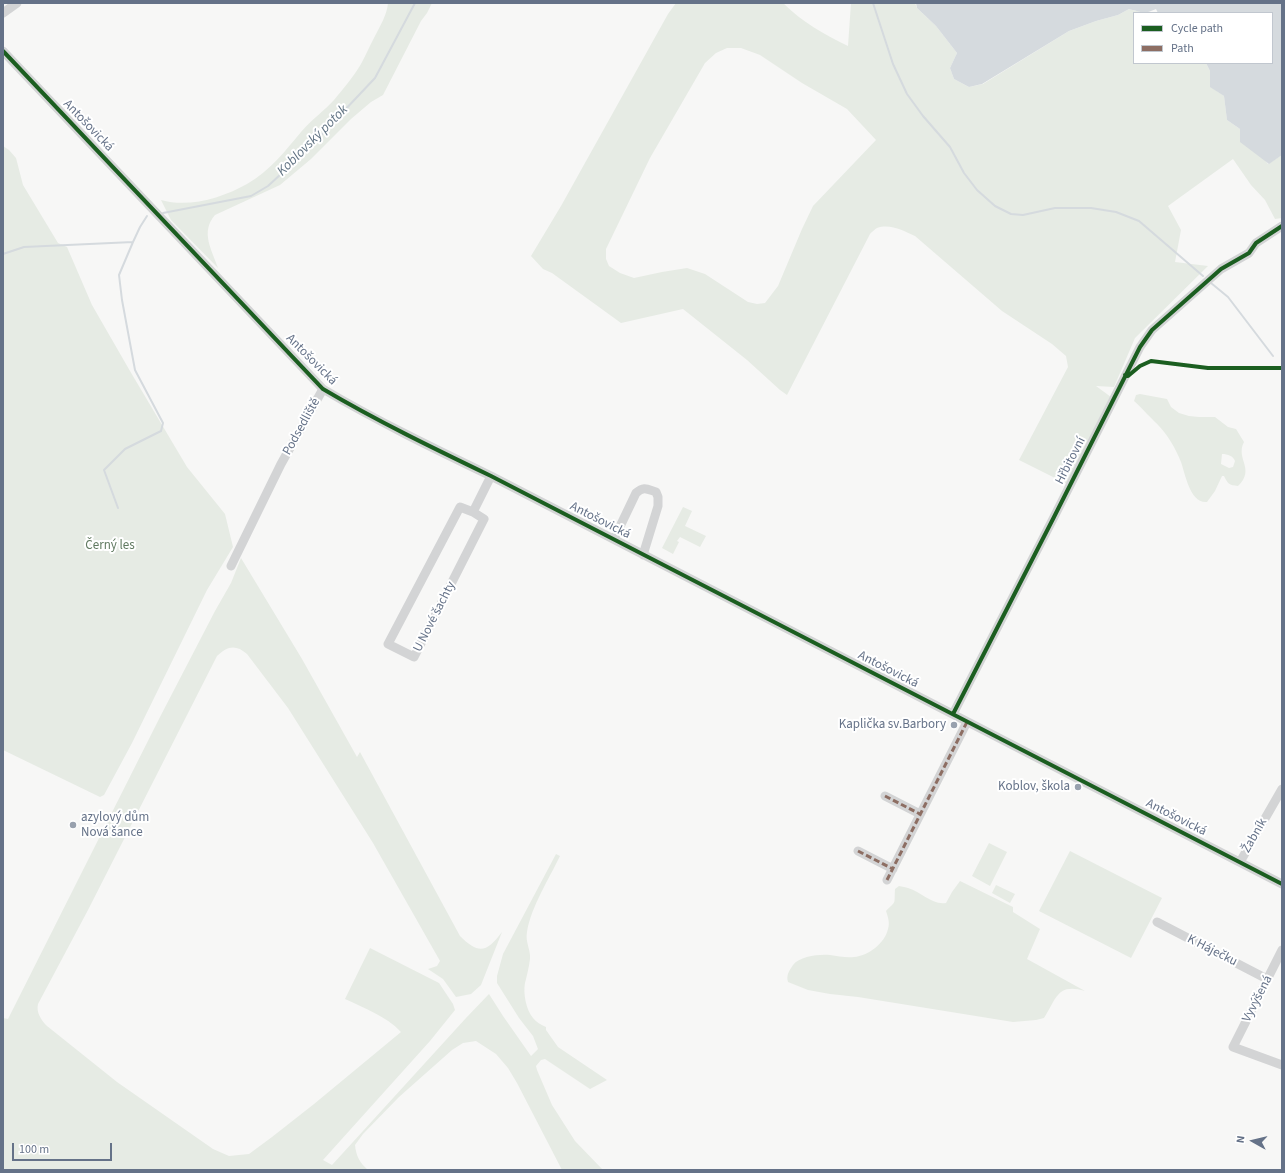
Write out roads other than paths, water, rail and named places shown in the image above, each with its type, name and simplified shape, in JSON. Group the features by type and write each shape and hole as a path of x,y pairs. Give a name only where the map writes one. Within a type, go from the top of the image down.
{"street":[{"path":"3,13 17,3"},
{"name":"Antošovická","path":"3,51 323,389 360,410 1282,884"},
{"name":"Hřbitovní","path":"953,714 1140,347 1152,330 1221,269 1249,253 1256,243 1282,226"},
{"name":"Podsedliště","path":"231,566 281,464 323,389"},
{"path":"473,512 491,476"},
{"path":"614,540 636,493 645,488 656,492 658,497 658,506 643,555"},
{"name":"U Nové šachty","path":"460,507 473,512 484,519 414,657 388,644 460,507"},
{"path":"887,880 967,722"},
{"name":"Žabník","path":"1240,862 1282,789"},
{"path":"885,796 920,814"},
{"path":"858,851 893,869"},
{"name":"K Háječku","path":"1158,922 1267,979"},
{"name":"Vyvýšená","path":"1282,950 1233,1047 1282,1065"}],"waterway":[{"name":"Koblovský potok","path":"163,213 251,196 268,186 308,149 375,78 415,3"},
{"path":"873,3 893,64 907,94 923,116 950,147 964,173 977,190 995,206 1011,214 1023,215 1055,208 1091,208 1116,212 1139,221 1203,276"},
{"name":"Koblovský potok","path":"3,254 24,247 133,242 147,216"},
{"path":"118,508 104,470 125,449 161,431 163,423 135,370 122,300 119,275 133,242"},
{"path":"1211,283 1228,297 1273,356"}],"place":[{"name":"Kaplička sv.Barbory","path":"954,725"},
{"name":"Koblov, škola","path":"1078,787"},
{"name":"azylový dům Nová šance","path":"73,825"}],"park label":[{"name":"Černý les","path":"110,546"}]}
